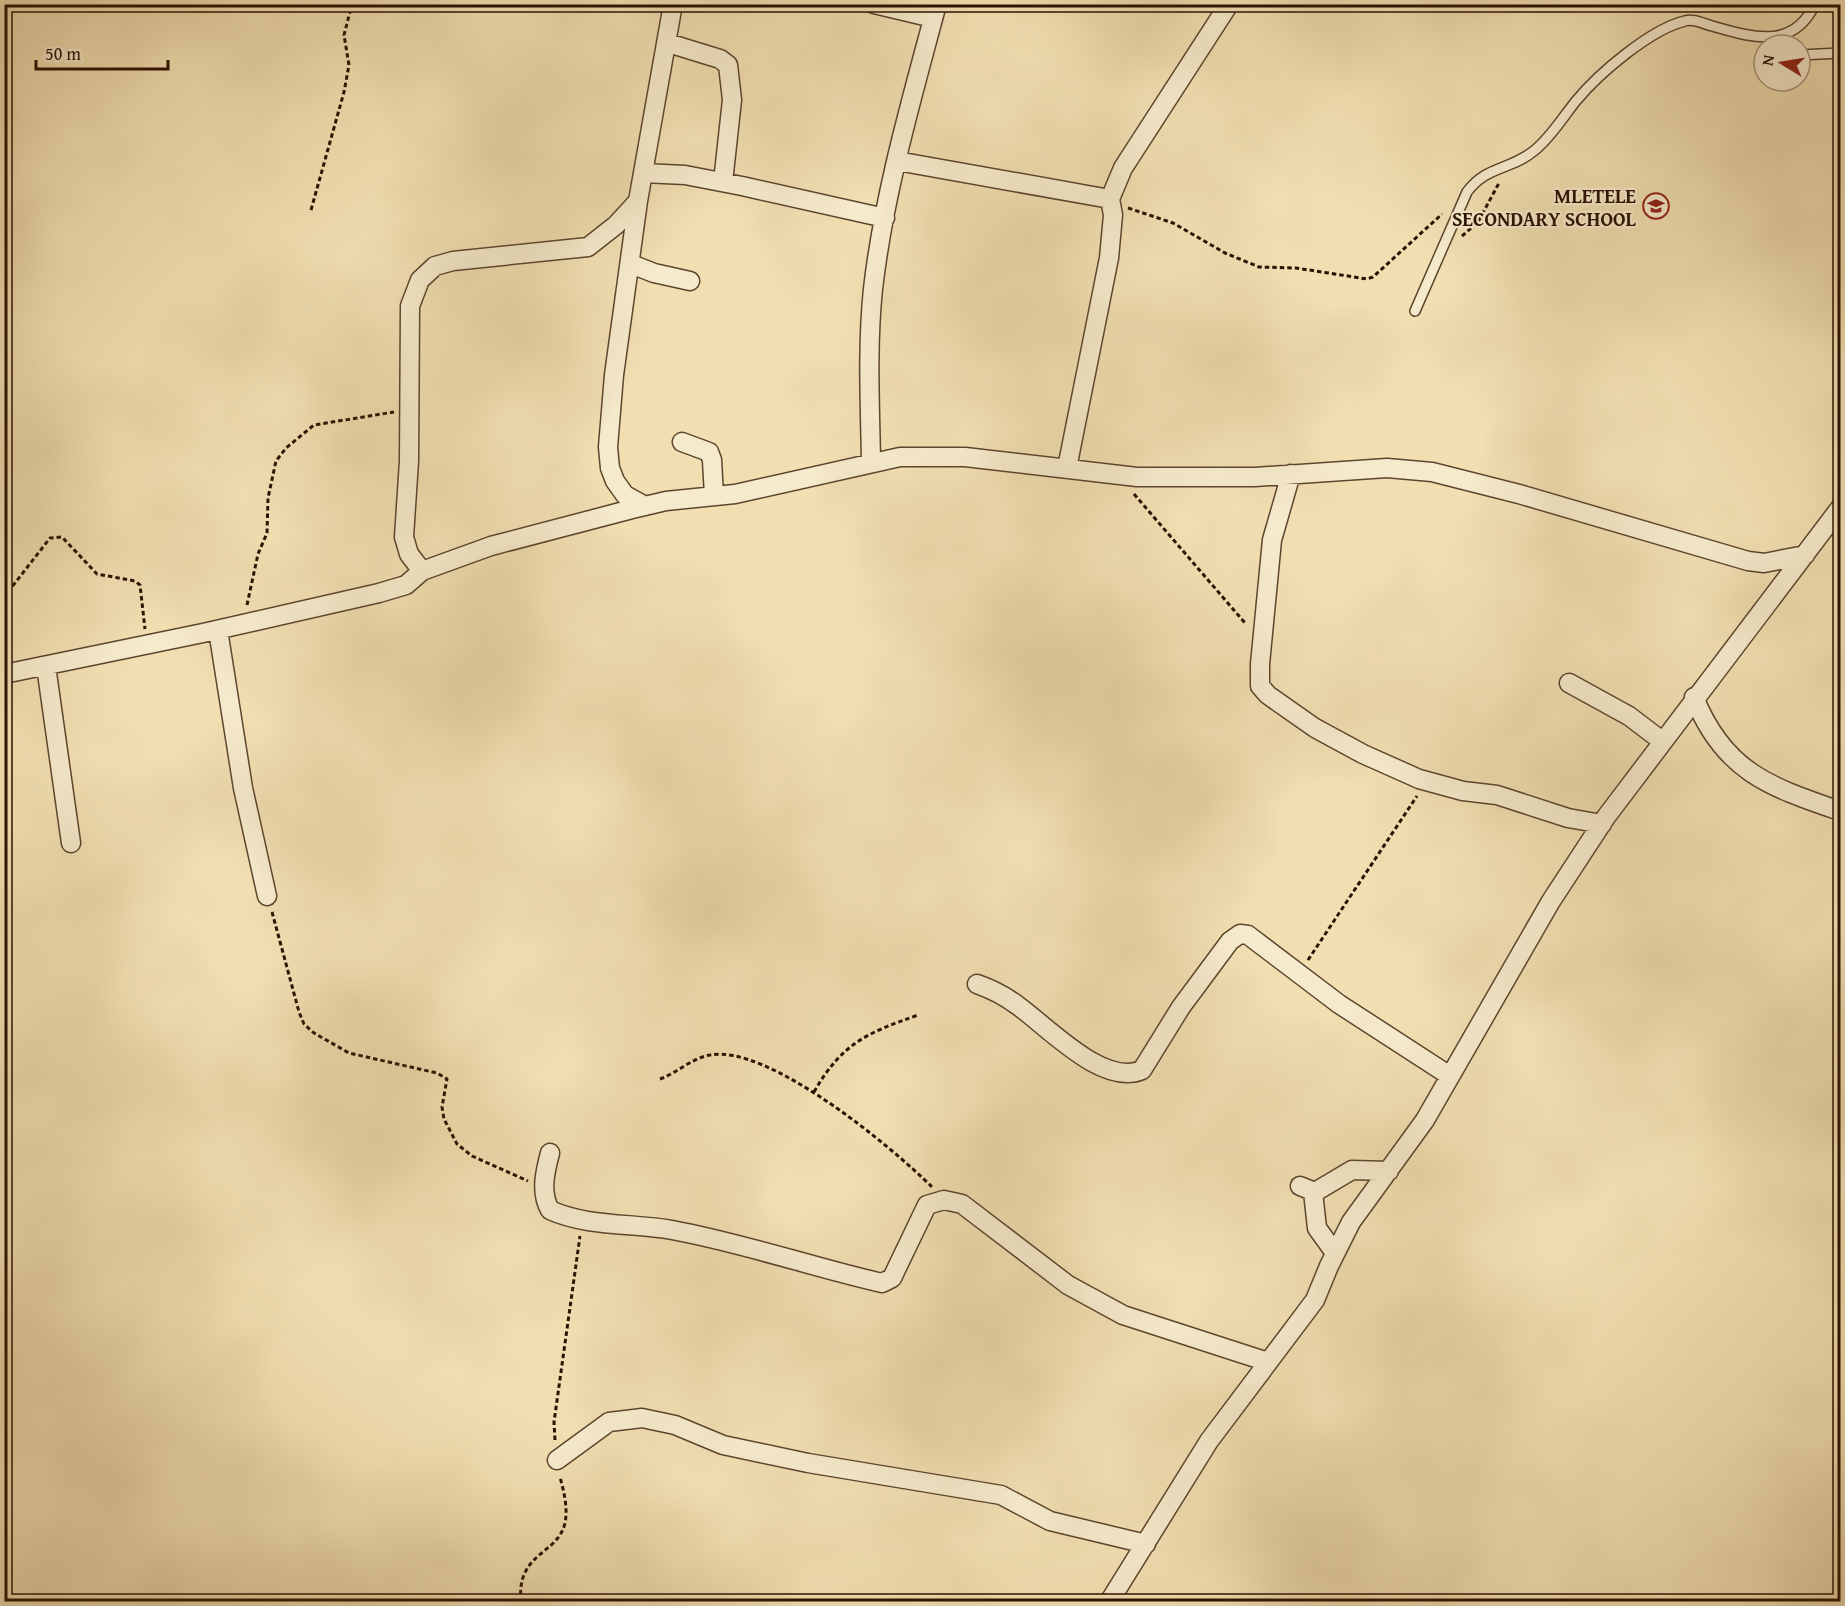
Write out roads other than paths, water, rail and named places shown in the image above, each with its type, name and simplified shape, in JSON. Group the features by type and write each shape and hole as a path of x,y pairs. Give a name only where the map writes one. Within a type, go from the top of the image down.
{"street":[{"path":"645,506 625,495 615,481 608,447 614,375 638,201 668,43 673,4"},
{"path":"871,462 870,350 873,289 897,161 935,11 874,4"},
{"path":"1067,468 1109,258 1113,215 1111,202 1123,168 1229,4"},
{"path":"668,43 720,59 728,65 732,100 723,182"},
{"path":"897,161 1111,202"},
{"path":"644,173 662,172 723,182 885,218"},
{"path":"422,571 409,554 404,537 410,409 410,306 420,280 435,266 472,258 588,247 616,225 638,201"},
{"path":"631,264 654,273 690,281"},
{"path":"682,442 709,452 712,460 714,496"},
{"path":"4,674 145,646 379,593 406,585 422,571 491,546 645,506 735,494 900,457 965,457 1118,475 1196,478 1388,468 1432,472 1519,494 1748,561 1764,563 1805,555"},
{"path":"1292,474 1272,540 1260,687 1315,728 1353,749 1428,781 1463,790 1497,795 1568,818 1602,824"},
{"path":"1109,1602 1209,1442 1315,1300 1351,1222 1425,1120 1551,901 1602,824 1694,698 1840,508"},
{"path":"218,630 243,788 267,896"},
{"path":"46,666 71,843"},
{"path":"1569,683 1629,716 1662,741"},
{"path":"1694,698 1706,727 1746,770 1783,792 1840,811"},
{"path":"977,984 1016,1004 1080,1054 1108,1070 1133,1074 1142,1070 1181,1007 1230,941 1240,934 1248,935 1267,947 1290,968 1339,1004 1450,1076"},
{"path":"550,1153 544,1175 544,1192 550,1210 584,1220 675,1231 882,1283 892,1278 927,1206 944,1200 962,1204 1068,1285 1123,1316 1268,1362"},
{"path":"1335,1253 1317,1228 1306,1189 1352,1170 1389,1171"},
{"path":"556,1460 609,1422 642,1418 675,1425 723,1445 808,1463 1001,1495 1050,1521 1146,1544"}],"lane":[{"path":"1782,33 1799,27 1809,18 1815,4"},
{"path":"1415,311 1447,243 1464,200 1477,179 1484,174 1509,166 1536,149 1577,99 1599,77 1667,27 1688,19 1752,34"},
{"path":"1812,54 1840,53"}],"place":[{"name":"MLETELE SECONDARY SCHOOL","path":"1656,206"}]}
